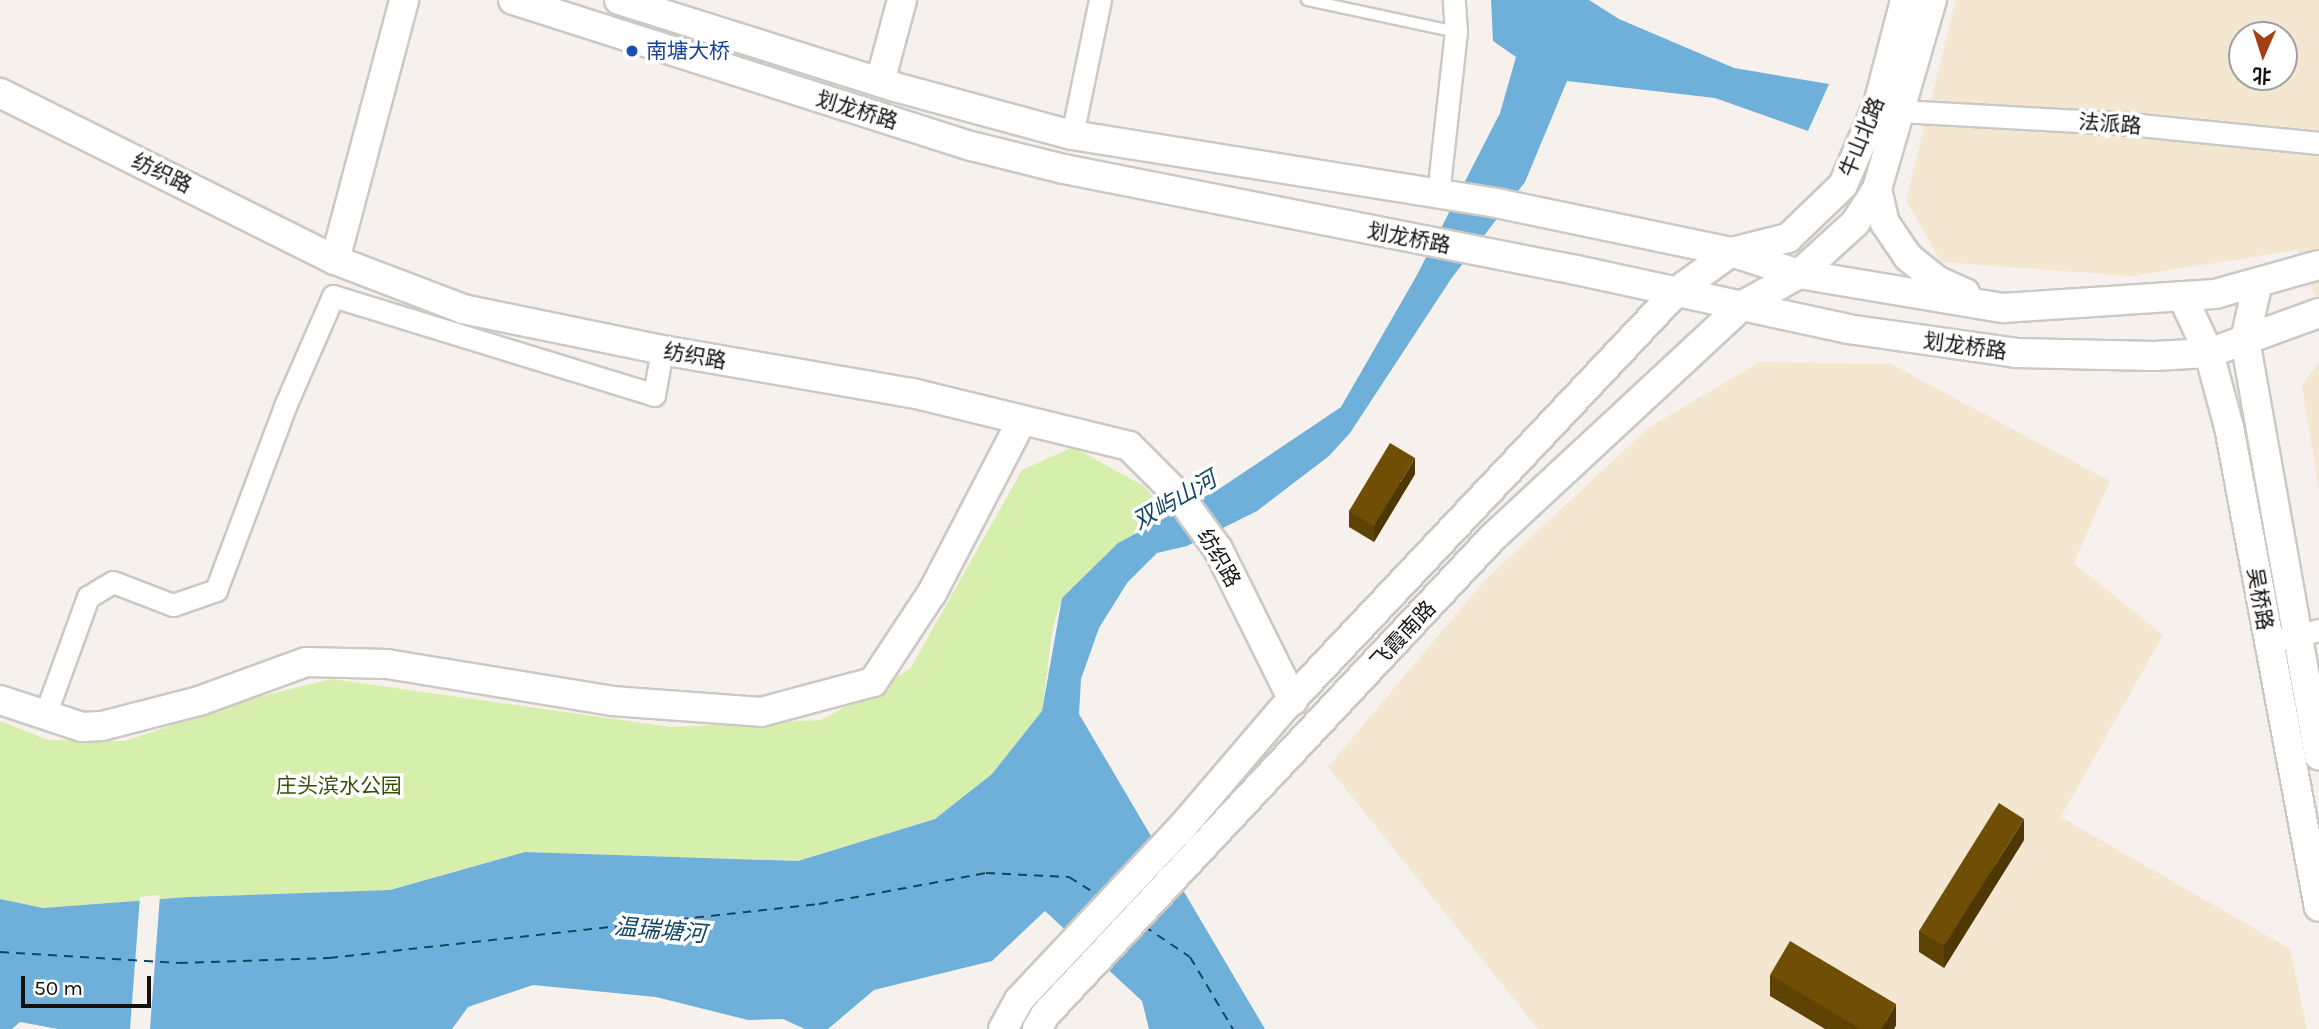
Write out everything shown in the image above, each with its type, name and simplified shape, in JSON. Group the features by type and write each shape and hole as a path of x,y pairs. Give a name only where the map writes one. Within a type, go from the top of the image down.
{"main road":[{"path":"335,260 404,0"},
{"name":"划龙桥路","path":"513,0 971,146 1064,169 1677,291 1848,329 2016,353 2154,356 2210,353 2319,313"},
{"name":"划龙桥路","path":"619,0 880,82 1072,135 1438,194 1731,252 1799,274 2003,308 2215,294 2319,265"},
{"path":"880,82 902,0"},
{"name":"牛山北路","path":"1731,252 1788,238 1843,185 1878,104 1905,0"},
{"name":"牛山北路","path":"1799,274 1855,223 1877,189 1932,0"},
{"name":"纺织路","path":"0,93 335,260 463,309 662,351 912,393 1021,422 1129,446 1179,496 1218,549 1293,700"},
{"path":"1877,189 1885,223 1908,257 1936,280 2003,308"},
{"name":"飞霞南路","path":"1003,1029 1019,1000 1183,826 1293,700 1677,291 1731,252"},
{"name":"飞霞南路","path":"1041,1022 1492,538 1743,305 1799,274"},
{"name":"吴桥路","path":"2258,282 2245,340 2308,633 2319,755"},
{"name":"吴桥路","path":"2182,296 2210,353 2229,427 2280,714 2319,906"},
{"path":"0,701 82,727 102,726 199,701 306,662 387,664 611,701 761,712 873,682 932,593 1021,422"}],"street":[{"path":"1072,135 1100,0"},
{"path":"1438,194 1456,32 1454,0"},
{"name":"法派路","path":"1900,111 2129,124 2319,143"},
{"path":"45,715 88,597 113,582 173,605 216,590 285,406 333,296 654,395 662,351"},
{"path":"2267,642 2308,633"},
{"path":"2280,714 2314,709"}],"lane":[{"path":"1307,0 1456,32"}],"shaded area":[{"path":"1956,0 2319,0 2319,306 2297,250 2132,276 1941,262 1906,200"},
{"path":"2319,361 2319,492 2302,386"},
{"path":"1759,362 1891,364 2110,481 2074,563 2163,635 2061,817 2290,949 2307,1029 1538,1029 1328,767 1484,581 1648,428"}],"green space":[{"name":"庄头滨水公园","path":"1073,447 1144,486 1168,515 1118,543 1062,598 1053,627 1042,711 992,774 935,819 798,861 525,852 390,890 188,897 43,908 0,899 0,721 48,740 125,741 246,700 332,679 671,727 822,720 910,669 1022,470"}],"water":[{"name":"温瑞塘河","path":"1491,0 1589,0 1619,19 1734,68 1829,84 1808,131 1715,98 1567,81 1525,182 1451,279 1350,433 1329,456 1257,511 1187,546 1157,553 1127,583 1099,628 1081,679 1079,714 1265,1029 1149,1029 1142,1001 1045,911 992,961 874,990 828,1029 805,1029 783,1019 748,1020 656,997 533,985 468,1007 452,1029 58,1029 20,1022 12,1029 0,1029 0,899 43,908 188,897 390,890 525,852 798,861 935,819 992,774 1042,711 1062,598 1118,543 1219,489 1341,407 1417,275 1500,113 1516,57 1493,41"}],"pier":[{"path":"160,895 150,1029 130,1029 140,897"}],"building":[{"path":"1390,443 1415,458 1374,526 1349,511"},
{"path":"1999,803 2024,819 1944,946 1919,931"},
{"path":"1790,941 1896,1004 1881,1029 1861,1029 1770,975"}],"ferry route":[{"path":"0,952 179,963 329,958 819,904 986,873 1069,877 1099,896"},
{"path":"1144,926 1190,957 1233,1029"}],"place":[{"name":"南塘大桥","path":"632,51"}],"water label":[{"name":"双屿山河","path":"1175,501"}]}
